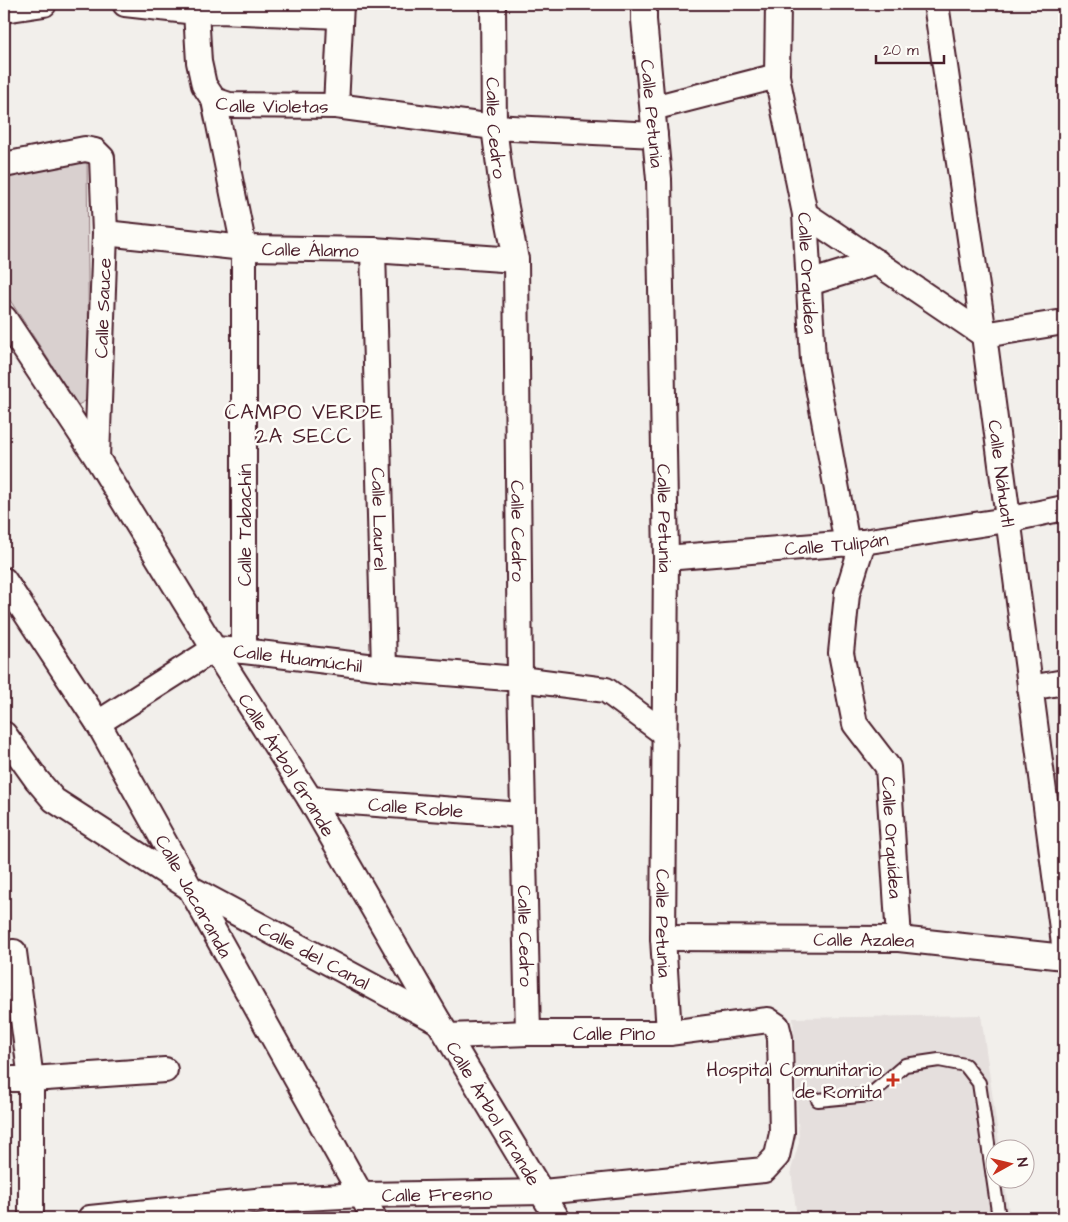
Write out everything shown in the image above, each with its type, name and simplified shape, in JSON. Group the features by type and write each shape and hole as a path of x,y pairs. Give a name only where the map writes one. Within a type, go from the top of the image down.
{"street":[{"path":"4,10 33,4"},
{"path":"125,4 196,12 341,10 336,106"},
{"name":"Calle Cedro","path":"493,4 494,127 501,181 516,260 522,815 528,1034"},
{"name":"Calle Petunia","path":"644,4 659,179 666,558 663,938 669,1033"},
{"name":"Calle Orquídea","path":"778,4 777,76 805,214 813,360 855,543 841,653 856,724 888,767 899,939"},
{"name":"Calle Náhuatl","path":"936,4 984,335 1030,688 1059,865 1064,944"},
{"name":"Calle Violetas","path":"196,12 199,62 204,85 214,100 229,105 336,106 494,127 655,134"},
{"path":"653,108 777,76"},
{"name":"Calle Tabachín","path":"214,100 244,248 244,651"},
{"name":"Calle Sauce","path":"4,164 85,149 95,151 102,158 105,233 97,458"},
{"path":"805,214 984,335 1064,322"},
{"name":"Calle Álamo","path":"105,233 244,248 373,250 516,260"},
{"name":"Calle Laurel","path":"373,250 384,668"},
{"path":"809,283 877,262"},
{"name":"Calle Árbol Grande","path":"4,318 97,458 214,649 310,799 557,1218"},
{"name":"Calle Tulipán","path":"666,558 855,543 1007,520 1064,508"},
{"name":"Calle Jacaranda","path":"4,580 98,723 374,1218"},
{"name":"Calle Huamúchil","path":"98,723 214,649 606,690 664,733"},
{"path":"1030,688 1064,682"},
{"name":"Calle del Canal","path":"4,734 54,800 190,888 444,1029"},
{"name":"Calle Roble","path":"310,799 522,815"},
{"name":"Calle Azalea","path":"663,938 899,939 1064,957"},
{"path":"14,952 31,1079 32,1218"},
{"name":"Calle Pino","path":"444,1029 528,1034 669,1033 768,1020 778,1026 780,1038 782,1133 777,1156"},
{"path":"4,1078 31,1079 165,1070"},
{"name":"Calle Fresno","path":"90,1218 264,1200 362,1195 543,1192 764,1170 777,1156"}],"lane":[{"path":"818,1100 870,1096 905,1064 939,1060 965,1065 979,1083 1000,1218"}],"shaded area":[{"path":"87,154 89,399 78,405 4,291 4,171"},
{"name":"Hospital Comunitario de Romita","path":"981,1015 999,1140 986,1140 986,1190 1006,1190 1010,1218 797,1218 791,1170 799,1142 793,1018"}],"place":[{"name":"Hospital Comunitario de Romita","path":"893,1080"}],"district":[{"name":"CAMPO VERDE 2A SECC","path":"304,424"}]}
